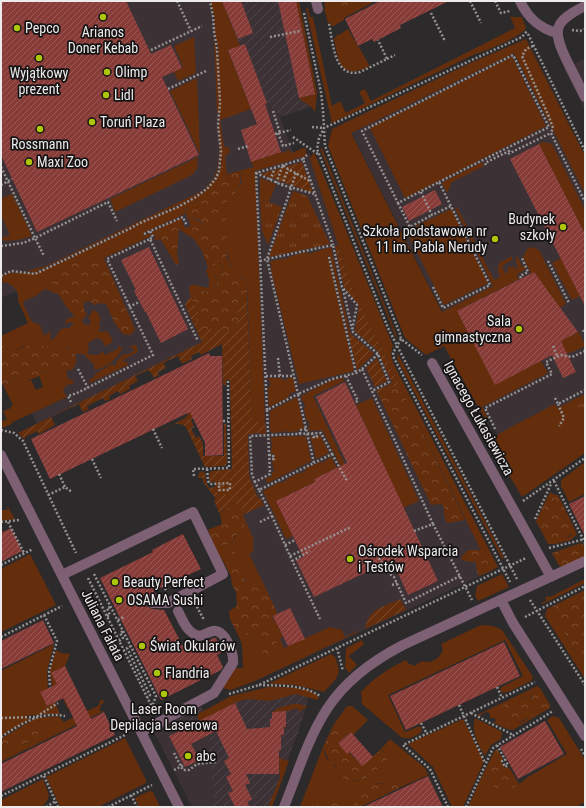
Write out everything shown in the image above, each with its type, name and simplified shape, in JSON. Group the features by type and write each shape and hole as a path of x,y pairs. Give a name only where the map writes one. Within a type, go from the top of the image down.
{"street":[{"path":"520,1 535,22 549,31 557,33"},
{"path":"585,6 573,12 564,19 557,33 559,44 585,97"},
{"name":"Ignacego Łukasiewicza","path":"432,363 551,577"},
{"name":"Juliana Fałata","path":"1,455 179,807"},
{"path":"62,575 193,512 223,574 168,603 152,603"},
{"path":"284,807 311,740 327,709 352,681 378,659 395,649 585,561"},
{"path":"502,600 513,623 581,740"},
{"path":"141,732 214,693 233,663 234,657 222,634 218,631 214,631 203,635 195,635 188,630 178,611"}],"path":[{"path":"177,1 191,31"},
{"path":"1,276 11,271 35,274 140,223 178,207 203,192 216,178 219,171 221,158 218,125 220,103 218,49 210,1"},
{"path":"470,1 480,23"},
{"path":"495,1 501,13"},
{"path":"303,7 321,92 325,146 400,334 401,339 393,354 394,358 516,594"},
{"path":"431,13 445,41"},
{"path":"329,24 336,60 347,72 360,72 395,55"},
{"path":"151,50 202,26"},
{"path":"270,38 300,31"},
{"path":"312,127 324,128 522,37 527,32 585,151"},
{"path":"378,40 387,59"},
{"path":"486,165 485,163 508,151 509,154 550,133 552,128 550,117 522,56 526,49 533,46"},
{"path":"398,203 549,127 513,55 362,131 398,203 410,227"},
{"path":"168,89 206,71"},
{"path":"273,111 278,133 283,146 294,143"},
{"path":"324,128 317,143 318,154 388,328 510,566"},
{"path":"278,133 291,130"},
{"path":"550,133 585,202"},
{"path":"293,137 318,154"},
{"path":"534,141 536,146"},
{"path":"238,149 248,146"},
{"path":"512,146 514,151"},
{"path":"256,173 303,159 308,155"},
{"path":"303,159 333,245 352,331 378,354 389,382 372,391"},
{"path":"283,165 311,181"},
{"path":"276,183 283,165"},
{"path":"1,167 44,256"},
{"path":"270,180 275,168"},
{"path":"282,185 288,169"},
{"path":"256,173 276,183 315,194"},
{"path":"255,482 270,474 256,173"},
{"path":"296,173 267,259 314,463"},
{"path":"1,185 12,179"},
{"path":"433,287 443,308 490,284 439,182"},
{"path":"421,192 432,215"},
{"path":"1,246 18,244 35,238 108,202 117,221"},
{"path":"404,230 451,206"},
{"path":"144,234 183,217 187,226"},
{"path":"150,231 170,281 198,341"},
{"path":"70,402 68,396 88,388 153,355 107,259 153,237"},
{"path":"260,261 333,245"},
{"path":"329,257 356,374"},
{"path":"521,278 520,276 528,272 522,258"},
{"path":"548,261 569,303"},
{"path":"166,283 170,281"},
{"path":"342,287 357,305 352,331"},
{"path":"129,307 139,302"},
{"path":"583,330 585,334"},
{"name":"Ignacego Łukasiewicza","path":"401,339 432,363"},
{"path":"553,346 557,356"},
{"path":"495,429 485,408 552,374 546,362 557,356 561,355 572,357 585,351"},
{"path":"268,410 298,394 332,379 356,374 378,354"},
{"path":"278,358 280,376"},
{"path":"78,369 88,388"},
{"path":"362,369 433,524 478,611"},
{"path":"266,376 294,376"},
{"path":"346,376 358,401 354,402"},
{"path":"194,476 194,469 229,468 228,380"},
{"path":"558,404 585,390"},
{"path":"555,398 564,418 559,426"},
{"path":"223,421 228,421"},
{"path":"153,429 162,448"},
{"path":"300,434 300,430 307,429"},
{"path":"1,430 14,433 23,441 48,495 85,564 118,620 156,696 152,707"},
{"path":"320,619 255,482 252,474 250,436 321,433 347,481"},
{"path":"259,490 332,454"},
{"path":"522,502 585,458"},
{"path":"92,459 101,478"},
{"path":"207,469 209,484 230,483 230,490 219,490 219,484"},
{"path":"59,474 66,487 72,492"},
{"path":"554,481 585,543"},
{"path":"534,522 551,483"},
{"path":"48,495 66,487"},
{"path":"260,522 272,516"},
{"path":"1,522 19,520"},
{"path":"8,522 24,554"},
{"path":"414,531 433,524"},
{"path":"290,556 351,527"},
{"path":"225,696 259,685 548,548 584,539"},
{"path":"285,545 295,540"},
{"path":"1,565 8,560 33,549"},
{"path":"292,561 310,551"},
{"path":"379,558 386,571 394,577 406,603 460,576"},
{"path":"85,564 107,616 155,714 150,727"},
{"path":"392,586 397,583"},
{"path":"585,586 538,611 585,685"},
{"path":"189,592 204,621 202,627"},
{"path":"1,637 26,626 62,606"},
{"path":"107,616 110,614 107,608 111,607"},
{"path":"44,615 57,642 48,671 50,687"},
{"path":"118,620 124,617"},
{"path":"119,640 123,638 120,633 123,631"},
{"path":"131,646 127,648 150,695 147,698"},
{"path":"448,807 430,769 403,745 538,681"},
{"path":"259,685 296,686 314,692 323,698"},
{"path":"497,687 502,698"},
{"path":"1,737 58,703"},
{"path":"459,705 486,763"},
{"path":"466,807 491,750 513,735 556,710"},
{"path":"470,713 513,735"},
{"path":"1,718 65,716"},
{"path":"421,723 426,734"},
{"path":"1,796 45,776 127,734"},
{"path":"581,740 585,756"},
{"path":"97,744 99,749"},
{"path":"497,745 505,759"},
{"path":"174,753 183,770 189,770 197,764 216,762"},
{"path":"70,758 72,762"},
{"path":"172,771 182,766"},
{"path":"44,771 58,807"},
{"path":"17,784 19,788"},
{"path":"108,807 114,806 131,795 152,785"},
{"path":"131,795 137,807"},
{"path":"46,807 56,801"}],"shaded area":[{"path":"1,1 209,1 215,26 220,120 267,103 280,117 295,157 308,153 354,293 491,571 255,681 248,681 225,205 204,343 37,424 32,413 63,399 16,291 1,298"},
{"path":"216,1 299,1 317,93 316,105 280,117 267,103 227,118"},
{"name":"Szkoła podstawowa nr 11 im. Pabla Nerudy","path":"522,41 585,166 585,449 529,489 482,407 489,403 346,122 475,61"},
{"path":"585,58 585,110 564,69"},
{"path":"299,689 309,695 299,730 270,807 214,807 208,735 177,751 168,733 158,727 201,706 207,717 244,698"},
{"path":"158,727 168,733 208,735 214,807 192,807 153,730"}],"green space":[{"path":"210,1 222,1 240,46 228,51 251,109 220,120 224,147 228,147 230,152 225,156 226,166 221,166 218,47 215,34 214,15"},
{"path":"296,1 299,1 317,93 315,112 299,98 315,94"},
{"path":"324,1 350,5 354,5 357,1 372,1 372,3 344,18 344,20 335,26 331,26 330,23 328,23 324,8"},
{"path":"332,1 357,1 354,5 348,5 342,9 335,6"},
{"path":"308,8 310,17 313,17 332,106 340,101 346,113 365,103 359,92 365,89 371,101 515,28 510,17 522,17 526,28 523,32 510,40 473,55 332,123 306,9"},
{"path":"348,29 369,65 368,67 359,70 346,70 339,61 334,39 338,34 339,35"},
{"path":"194,37 196,73 178,81 174,72 183,67 174,46"},
{"path":"214,37 220,75 219,114 217,112"},
{"path":"526,39 585,156 585,194 514,53 351,133 442,312 493,286 455,208 457,207 494,280 500,277 498,271 499,263 512,256 512,260 502,266 506,274 508,272 507,268 514,266 515,269 518,267 516,257 518,257 522,267 524,266 526,269 517,274 519,279 457,311 495,384 541,361 548,373 482,407 488,418 485,419 444,346 426,355 405,338 328,146 332,129 475,61"},
{"path":"512,57 546,126 405,198 370,128"},
{"path":"197,78 200,154 170,91"},
{"path":"218,127 220,160 216,175 207,188 192,198 176,206 36,272 26,271 46,266 202,191 214,177 219,162"},
{"path":"543,142 552,144 585,210 585,234 539,144"},
{"path":"303,148 306,149 306,156 255,171 265,422 252,423 247,279 239,276 233,269 229,260 226,236 225,205 227,201 235,196 237,189 242,182 240,172 227,176 227,174 254,167 251,162 289,150 292,153"},
{"path":"322,148 396,333 397,340 320,149"},
{"path":"311,152 315,154 393,346 391,356 394,365 498,567 491,571 354,293 308,153 311,158 313,154"},
{"path":"198,157 198,167 193,174 115,212 110,199"},
{"path":"302,162 313,193 260,174"},
{"path":"482,162 484,166 452,182 447,193 442,183 443,182"},
{"path":"221,166 226,166 227,176 240,172 240,183 235,196 227,201 225,205 227,258 231,267 242,279 247,279 247,301 241,301 237,304 238,320 234,329 228,331 217,327 203,329 196,321 199,314 191,298 189,289 191,285 196,285 200,290 206,292 213,290 218,279 212,270 218,268 222,273 224,271 221,264 210,266 191,227 198,224 214,233 220,233 222,231 216,225 206,226 196,218 188,219 186,215 188,206 201,199 205,191 217,177"},
{"path":"260,178 276,184 269,202 260,199"},
{"path":"205,191 201,200 195,201 186,208 185,214 143,233 144,236 149,233 151,236 104,258 106,263 95,260 80,259 55,272 52,283 59,295 46,289 34,297 25,300 23,304 32,322 40,325 43,334 46,335 50,331 51,341 62,329 69,328 74,323 70,322 65,324 66,320 74,316 82,320 86,325 89,325 91,322 88,317 94,310 100,315 98,316 101,321 98,323 100,324 99,331 107,331 113,341 104,346 103,341 97,338 88,343 89,348 87,353 88,355 97,355 103,351 105,355 118,349 119,345 122,349 111,362 104,367 95,370 93,363 84,354 74,354 68,347 54,349 48,347 23,346 15,351 1,345 1,336 28,323 18,301 18,293 9,284 1,283 1,277 10,273 36,273 47,269 140,223 178,207"},
{"path":"293,191 307,196 330,244 269,257"},
{"path":"12,194 32,236 5,241 1,240 1,238 10,235 1,215 1,199"},
{"path":"260,199 282,207 268,245 262,231"},
{"path":"451,209 488,283 444,305 406,231"},
{"path":"181,218 185,228 191,226 188,219 193,219 203,224 216,225 222,231 220,233 214,233 198,224 214,265 219,263 224,268 222,273 219,271 215,276 218,278 216,286 213,290 206,292 200,290 196,285 207,288 209,286 209,280 207,272 205,273 208,267 202,251 194,239 179,229 159,233 159,240 155,240 155,235 153,235 152,232"},
{"path":"167,226 173,226 179,229 177,254 179,263 176,265 160,238 159,233"},
{"path":"338,245 354,293 399,384 378,394 376,391 392,383 378,351 355,331 359,306 344,287 335,246"},
{"path":"331,247 350,333 349,337 330,256 328,257 354,371 299,384 270,261 289,258 288,257 307,252 308,254"},
{"path":"531,247 539,250 566,304 560,308 534,272 531,274 523,257 527,249"},
{"path":"561,258 580,296 572,300 552,263"},
{"path":"80,259 95,260 106,263 135,329 133,333 129,335 123,334 114,322 106,304 100,303 95,305 89,301 84,302 84,309 87,315 82,320 77,318 65,304 52,283 55,272"},
{"path":"189,298 191,298 199,314 196,321 203,329 217,327 228,331 234,329 238,320 237,304 241,301 247,301 252,422 265,422 266,434 256,433 248,435 249,476 258,498 260,498 264,505 245,514 240,505 234,503 219,513 214,501 216,499 203,482 203,478 198,478 199,473 202,471 205,473 206,482 209,488 215,487 215,490 219,495 232,494 232,480 210,482 209,474 211,471 232,469 230,380 226,380 226,385 223,385 222,344 201,355 199,352 191,356 192,359 182,364 178,356 163,363 166,368 158,372 159,375 154,378 149,370 135,376 138,381 129,386 130,389 120,394 118,391 109,396 110,399 105,401 103,398 87,406 89,409 83,412 79,404 51,417 55,425 39,434 37,431 25,437 25,440 18,433 202,342 185,305"},
{"path":"579,332 585,346 576,351 566,353 554,344"},
{"path":"350,333 374,354 357,370 349,337"},
{"path":"1,345 15,351 29,345 39,345 54,349 65,347 76,355 75,365 72,370 60,369 54,366 38,376 24,381 16,376 10,383 3,385 1,380"},
{"path":"136,345 138,352 123,360 123,362 126,361 128,365 90,383 89,380 94,377 95,374 112,364 115,366 122,355 129,354 134,351 133,348 129,347"},
{"path":"397,352 504,558 502,559 398,361"},
{"path":"377,358 387,381 375,387 366,368"},
{"path":"54,366 67,370 69,380 72,379 74,382 69,384 63,390 67,397 1,428 1,422 7,419 3,411 11,408 13,405 3,385 10,383 16,376 29,381 31,380 36,390 43,387 39,375 45,373"},
{"path":"293,377 296,391 289,394 289,397 269,407 268,387 270,387 270,380 268,380 268,378 282,378 282,380 287,380 287,378"},
{"path":"343,378 344,381 313,396 379,536 348,481 323,431 309,431 308,427 310,427 308,420 306,420 304,401 302,401 301,396 332,380"},
{"path":"399,384 465,520 447,523 444,515 444,507 441,504 431,505 378,394"},
{"path":"585,394 585,453 522,497 493,448 498,434 555,404 557,408"},
{"path":"297,397 304,429 299,429 299,431 273,433 270,431 270,411"},
{"path":"372,398 419,501 403,508 356,405"},
{"path":"585,401 585,418 584,416 581,418 575,407"},
{"path":"190,411 194,417 191,419 194,427 191,429 196,438 199,436 203,444 203,456 224,456 224,424 226,424 227,463 225,466 205,467 186,427 179,424 172,425 185,418 188,415 187,412"},
{"path":"310,435 313,438 320,435 329,453 316,459"},
{"path":"306,436 311,461 268,483 265,479 272,476 272,472 274,472 272,459 274,459 274,454 271,454 271,437"},
{"path":"331,457 337,468 314,479 315,482 276,501 293,536 286,539 263,491 298,473 299,474 306,471 305,469 320,462 322,463"},
{"path":"585,462 585,494 569,502 561,486 561,480"},
{"path":"232,480 232,495 219,495 215,490 215,481"},
{"path":"550,492 558,495 566,511 564,518 574,531 556,544 548,544 536,521"},
{"path":"234,503 240,505 245,514 243,515 246,522 240,533 234,536 237,551 230,556 227,555 227,552 234,549 234,545 232,543 215,547 208,530 222,524 220,513"},
{"path":"6,507 8,507 15,519 1,521 1,510 7,510 8,508"},
{"path":"566,511 577,534 571,540 556,544 561,539 571,536 570,524 564,518"},
{"path":"246,522 253,538 253,552 249,554 267,591 256,588 243,588 246,579 230,560 225,565 215,547 232,543 235,545 234,549 227,552 227,554 230,556 237,551 237,545 234,539"},
{"path":"581,543 585,546 585,557 561,567 552,553"},
{"path":"468,550 482,550 491,556 488,564 491,571 479,576 476,562 461,559"},
{"path":"30,554 56,605 1,632 1,569"},
{"path":"230,560 240,560 244,567 245,580 243,588 256,588 267,591 277,612 277,614 273,616 271,629 271,635 276,640 277,646 273,652 266,654 260,650 266,641 262,639 258,641 251,638 241,629 236,631 230,619 229,611 237,606 236,592 232,585 231,576 225,565"},
{"path":"502,574 509,587 478,601 475,596 477,586"},
{"path":"585,579 585,583 543,604 541,603 546,601 546,596 550,597"},
{"path":"585,590 585,665 581,661 554,615 553,606"},
{"path":"400,599 406,610 365,629 369,617 373,613"},
{"path":"553,606 554,615 581,661 585,665 585,679 545,616 547,609"},
{"path":"274,618 283,637 280,639 284,648 330,627 342,630 345,637 357,631 358,632 255,681 231,690 222,688 234,668 243,668 242,644 236,631 241,629 257,641 262,639 266,641 260,650 272,638 271,628"},
{"path":"483,625 493,626 502,630 533,677 531,681 508,692 502,693 500,688 523,676 505,640 388,695 405,732 420,726 422,731 415,736 410,738 401,737 362,704 361,692 371,682 388,670 406,660 414,666 422,661 429,662 435,660 443,650 441,644"},
{"path":"362,640 364,644 349,656 357,665 349,673 345,668 346,648"},
{"path":"54,644 47,671 48,689 40,692 47,706 55,702 60,714 27,716 26,718 29,718 29,720 1,736 1,671"},
{"path":"56,650 61,653 70,654 65,666 52,673 69,708 76,706 68,709 56,685 52,686 50,671"},
{"path":"331,654 335,657 338,672 335,679 324,692 295,685 268,684"},
{"path":"537,686 540,688 550,705 550,708 545,711 541,709 537,710 532,717 523,720 514,728 508,725 503,717 501,708 512,700 532,698 533,696 527,691"},
{"path":"268,687 304,689 316,694 319,698 317,700 296,694 270,701 248,699 239,701 219,711 202,729 198,721 198,714 231,696"},
{"path":"527,691 533,696 529,699 524,697 519,725 537,710 545,711 513,730 494,723 496,720 494,718 490,718 490,714 488,712 483,713 480,716 477,715"},
{"path":"100,701 105,701 99,709 100,711 104,711 1,762 1,750 8,746 11,747 29,743 31,730 18,736 4,739 2,738 36,718 58,716 64,722 98,706"},
{"path":"293,704 308,707 301,710 301,712 298,710 300,708 295,709 294,707 294,709 288,711 272,712 278,708"},
{"path":"347,706 352,706 368,720 353,735 351,732 348,734 344,733 337,723 334,724"},
{"path":"553,716 559,718 585,760 585,802 576,807 468,807 483,774 489,781 503,788 510,789 567,754 547,720"},
{"path":"475,718 502,732 501,739 491,745 485,756 477,742 474,728"},
{"path":"463,719 484,762 463,807 452,807 433,767 408,744"},
{"path":"36,720 41,727 33,739 25,744 11,747 8,746 1,750 1,738 16,736 31,730 32,723"},
{"path":"337,723 344,733 348,734 338,743 362,766 381,749 387,757 387,762 381,767 373,770 366,779 350,782 346,781 338,774 338,769 335,765 330,763 323,747 334,724"},
{"path":"125,738 146,780 146,783 98,807 60,807 46,777"},
{"path":"390,739 425,768 428,775 399,788 400,786 398,781 394,779 381,784 373,781 352,803 356,807 338,807 337,803 316,807 300,807 323,747 326,758 338,769 341,777 350,782 366,779 370,771 378,769 384,752 381,749"},
{"path":"497,749 503,759 501,761 505,768 509,767 519,784 510,789 498,789 493,786 483,774"},
{"path":"279,758 289,761 272,807 268,807 280,778"},
{"path":"43,779 49,795 43,806 44,807 1,807 1,800"},
{"path":"394,779 398,781 400,786 399,788 360,807 356,807 352,803 351,794 356,790 365,788 373,781 377,780 378,784 383,784 388,780"},
{"path":"149,791 153,792 160,807 139,807 135,798"},
{"path":"328,797 334,798 338,807 316,807 320,800"}],"building":[{"name":"Toruń Plaza","path":"1,1 126,1 151,54 171,45 182,68 162,77 199,155 37,232 1,155"},
{"path":"222,1 241,1 253,33 238,39"},
{"path":"278,1 296,1 315,94 299,98"},
{"path":"380,1 449,1 400,25 401,28 374,42 372,39 358,46 345,19"},
{"path":"245,44 267,103 265,104 281,152 251,162 241,130 257,124 228,50"},
{"name":"Budynek szkoły","path":"539,144 585,234 585,306 510,159"},
{"path":"435,190 442,204 409,221 402,207"},
{"path":"149,247 188,329 161,343 134,291 136,290 121,260"},
{"name":"Sala gimnastyczna","path":"534,272 578,332 561,341 576,372 563,378 552,355 495,385 457,311"},
{"path":"209,353 210,356 222,356 223,455 205,456 205,443 190,412 50,479 31,439"},
{"path":"345,382 438,581 408,595 392,560 314,597 296,560 303,557 276,501 315,482 314,479 347,463 316,397"},
{"path":"585,496 585,536 569,504"},
{"path":"11,528 22,551 1,562 1,533"},
{"path":"183,534 201,569 154,591 157,596 148,598 146,600 146,606 152,609 164,610 186,652 216,638 223,652 217,655 223,667 221,670 161,700 100,578 153,552 152,550"},
{"path":"290,608 305,639 288,646 273,616"},
{"path":"43,620 54,643 1,669 1,641"},
{"path":"504,642 520,676 406,730 390,696"},
{"path":"65,666 91,719 104,712 115,735 1,792 1,764 77,726 64,698 47,706 40,692 57,684 51,673"},
{"path":"235,703 247,729 270,727 272,712 286,711 286,727 284,727 284,735 281,735 281,750 279,751 279,774 246,774 250,783 245,785 252,799 247,802 250,807 235,807 228,793 233,791 226,777 231,774 224,761 229,758 216,731 191,744 200,760 185,767 169,736"},
{"path":"545,721 564,754 518,779 500,747"},
{"path":"351,732 373,757 362,766 350,752 347,754 338,743"},
{"path":"428,776 443,807 363,807"}],"place":[{"name":"Arianos Doner Kebab","path":"103,17"},
{"name":"Pepco","path":"17,28"},
{"name":"Wyjątkowy prezent","path":"39,58"},
{"name":"Olimp","path":"107,72"},
{"name":"Lidl","path":"106,95"},
{"name":"Toruń Plaza","path":"92,122"},
{"name":"Rossmann","path":"40,129"},
{"name":"Maxi Zoo","path":"29,162"},
{"name":"Budynek szkoły","path":"563,227"},
{"name":"Szkoła podstawowa nr 11 im. Pabla Nerudy","path":"495,239"},
{"name":"Sala gimnastyczna","path":"519,329"},
{"name":"Ośrodek Wsparcia i Testów","path":"350,559"},
{"name":"Beauty Perfect","path":"115,582"},
{"name":"OSAMA Sushi","path":"119,600"},
{"name":"Świat Okularów","path":"142,646"},
{"name":"Flandria","path":"157,673"},
{"name":"Laser Room Depilacja Laserowa","path":"164,694"},
{"name":"abc","path":"188,756"}]}
